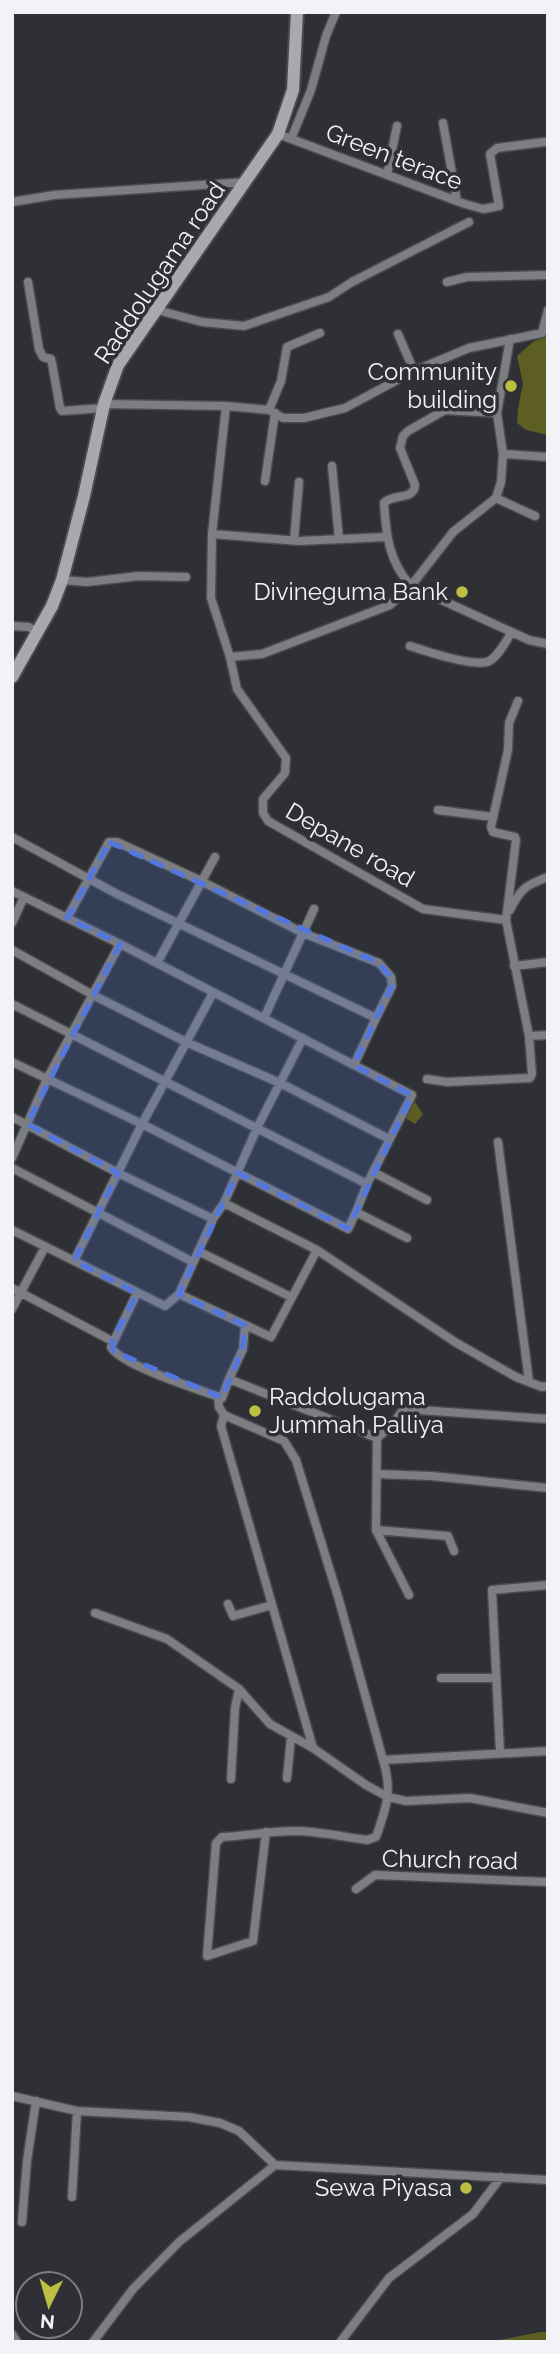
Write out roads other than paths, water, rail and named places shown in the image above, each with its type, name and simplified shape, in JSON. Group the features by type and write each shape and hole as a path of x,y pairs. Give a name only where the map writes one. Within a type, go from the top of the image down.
{"street":[{"name":"Raddolugama road","path":"12,677 52,606 62,580 104,406 118,365 278,134 293,90 297,12"},
{"path":"291,139 311,90 326,36 336,12"},
{"path":"443,123 457,201"},
{"path":"387,175 397,126"},
{"name":"Green terace","path":"278,134 483,209 498,207 490,154 497,148 544,142"},
{"path":"12,202 54,195 246,183"},
{"path":"157,310 202,322 244,326 329,297 352,282 469,222"},
{"path":"447,282 467,276 548,275"},
{"path":"28,282 39,349 43,357 51,359 62,411 83,411 104,406 226,406 272,412 283,418 304,418 345,408 414,371 469,348 542,333 548,310"},
{"path":"265,481 272,412 287,347 320,333"},
{"path":"398,334 414,371"},
{"path":"230,657 262,654 390,605 411,586 453,532 496,498 501,482 503,454 497,413 510,339"},
{"name":"Depane road","path":"226,406 212,534 211,598 237,689 286,758 285,773 263,799 263,813 268,821 423,909 506,920"},
{"path":"497,413 445,410 403,436 400,448 415,485 411,494 388,498 384,503 386,537 398,571 411,586 512,632 548,644"},
{"path":"503,454 548,457"},
{"path":"332,466 339,539"},
{"path":"294,541 299,482"},
{"path":"496,498 535,516"},
{"path":"212,534 294,541 386,537"},
{"path":"62,580 87,582 139,576 186,577"},
{"path":"12,626 29,627 38,633"},
{"path":"410,646 444,657 486,662 494,657 512,632"},
{"path":"427,1079 447,1082 530,1078 532,1074 529,1036 506,920 516,840 515,837 493,832 491,828 508,750 509,723 518,701"},
{"path":"438,810 493,817"},
{"path":"12,837 146,907 376,1018"},
{"path":"67,918 109,842 117,842 303,933 379,964 391,977 392,986 354,1065"},
{"path":"157,963 215,857"},
{"path":"506,920 519,893 528,884 548,877"},
{"path":"12,891 412,1095 367,1184 348,1229 142,1124 12,1062"},
{"path":"12,923 24,897"},
{"path":"264,1018 314,909"},
{"path":"12,1157 47,1079 120,944"},
{"path":"12,950 186,1042 280,1083 389,1139"},
{"path":"514,966 548,962"},
{"path":"74,1261 142,1124 214,993"},
{"path":"12,1004 367,1184"},
{"path":"529,1036 548,1035"},
{"path":"12,1230 165,1306 179,1294 213,1219 239,1173 257,1128 303,1038"},
{"path":"12,1117 213,1219"},
{"path":"498,1142 529,1381"},
{"path":"12,1168 193,1262"},
{"path":"373,1172 427,1200"},
{"path":"224,1203 317,1250 455,1342 516,1377 548,1386"},
{"path":"356,1212 407,1238"},
{"path":"12,1309 17,1290 46,1247"},
{"path":"179,1294 271,1337 317,1250"},
{"path":"198,1251 291,1297"},
{"path":"17,1290 112,1340"},
{"path":"137,1293 112,1340 113,1352 218,1397 222,1398 243,1349 245,1325"},
{"path":"229,1379 377,1438"},
{"path":"218,1397 219,1407 224,1415 284,1441 296,1460 339,1600 389,1786 376,1837 368,1840 297,1831 266,1832 222,1837 216,1843 207,1956 253,1941 266,1832"},
{"path":"410,1595 376,1530 377,1438 404,1409 548,1419"},
{"path":"224,1415 221,1426 313,1748"},
{"path":"377,1474 432,1476 548,1489"},
{"path":"376,1530 448,1536 454,1551"},
{"path":"500,1752 492,1590 548,1585"},
{"path":"228,1604 233,1616 272,1605"},
{"path":"95,1612 167,1639 239,1689 270,1724 313,1748 388,1797 406,1801 470,1798 548,1813"},
{"path":"441,1678 495,1678"},
{"path":"231,1779 235,1708 239,1689"},
{"path":"287,1778 291,1737"},
{"path":"383,1760 548,1751"},
{"name":"Church road","path":"356,1889 374,1875 548,1882"},
{"path":"12,2096 77,2111 189,2117 220,2123 239,2131 275,2165 548,2180"},
{"path":"22,2222 36,2101"},
{"path":"72,2197 77,2111"},
{"path":"93,2342 134,2289 179,2242 275,2165"},
{"path":"341,2341 389,2278 473,2214 501,2177"},
{"path":"12,2334 17,2342"}],"place":[{"name":"Community building","path":"511,386"},
{"name":"Divineguma Bank","path":"462,592"},
{"name":"Raddolugama Jummah Palliya","path":"255,1411"},
{"name":"Sewa Piyasa","path":"466,2188"}]}
